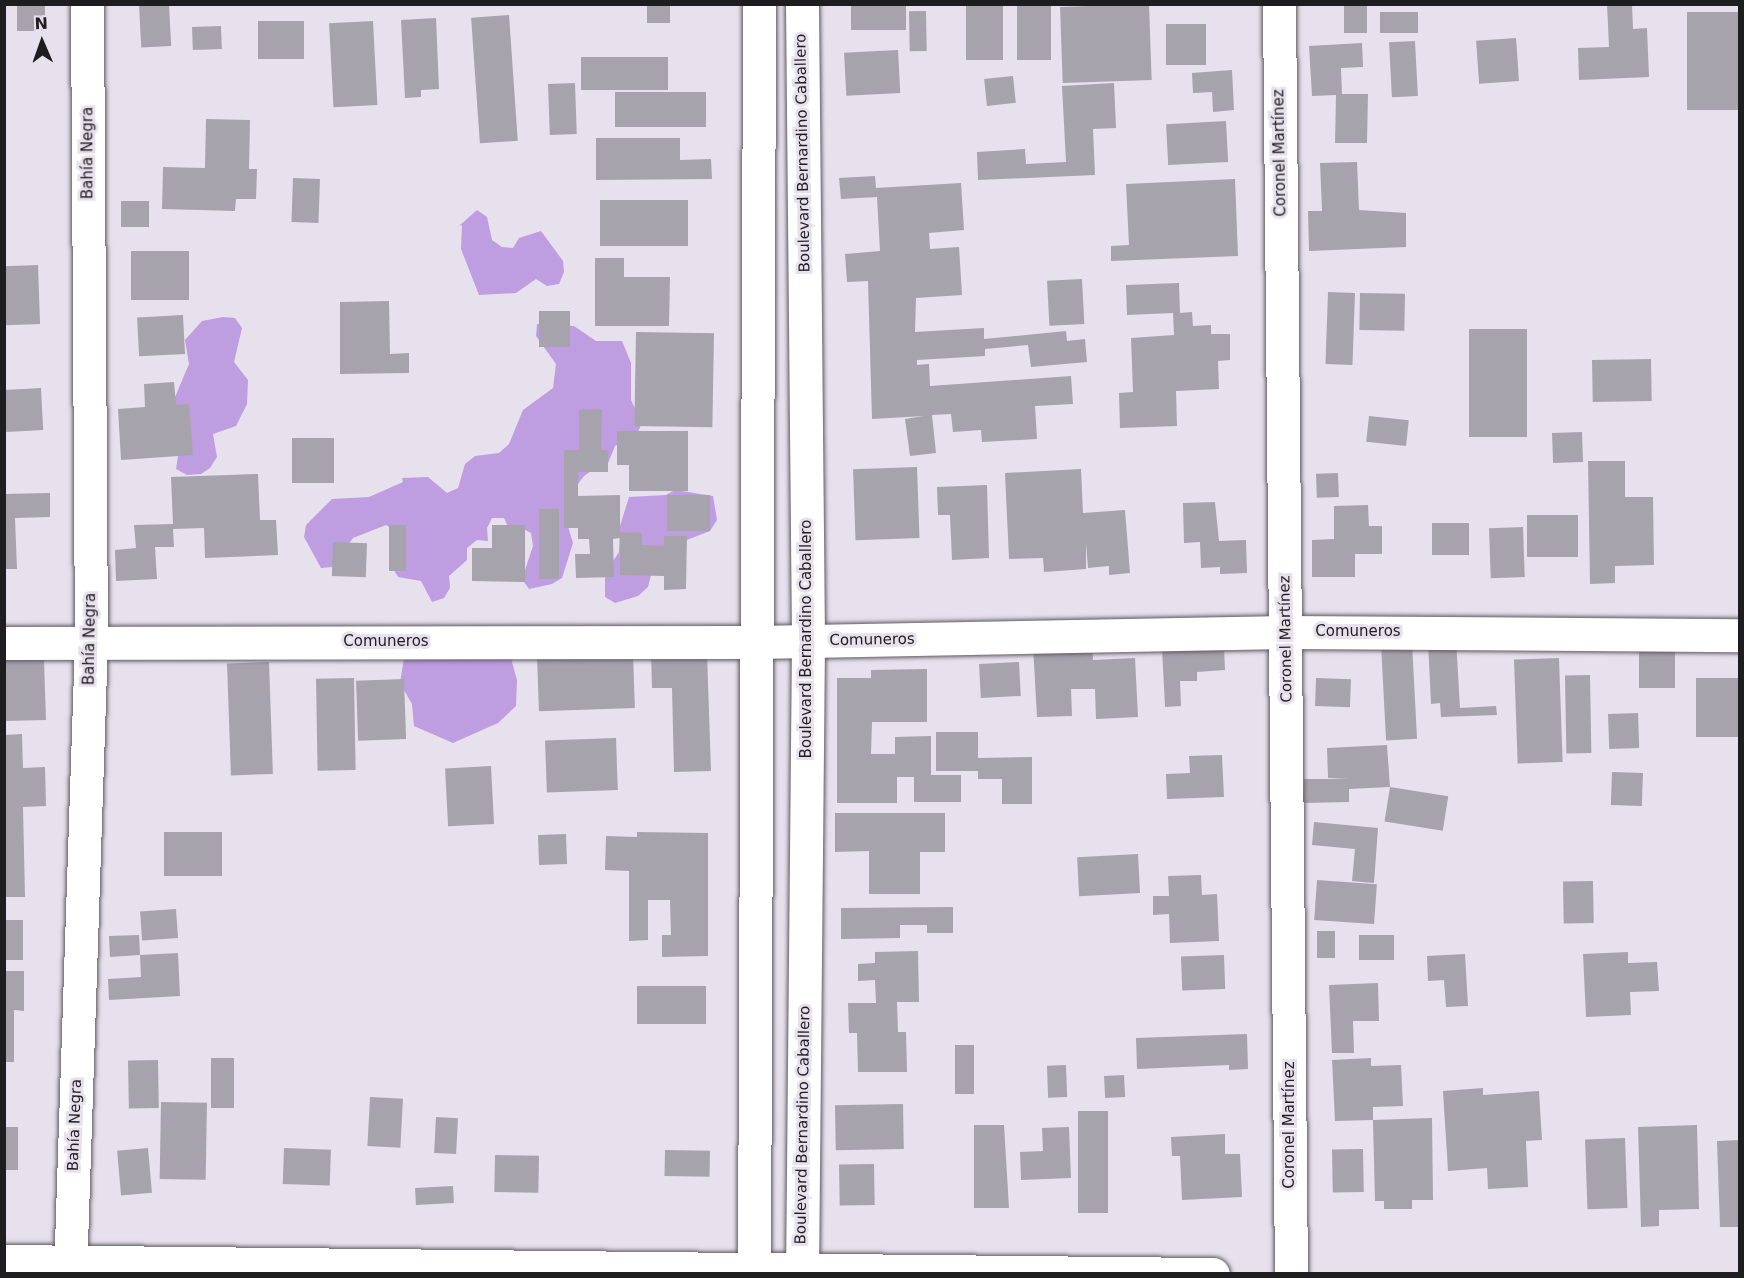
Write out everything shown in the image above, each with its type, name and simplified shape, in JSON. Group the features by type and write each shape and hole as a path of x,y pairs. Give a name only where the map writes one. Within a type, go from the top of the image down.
{"street":[{"name":"Bahía Negra","path":"70,1267 91,642 87,4"},
{"path":"754,1271 759,4"},
{"name":"Boulevard Bernardino Caballero","path":"802,4 808,641 802,1271"},
{"name":"Coronel Martínez","path":"1279,4 1291,1274"},
{"name":"Comuneros","path":"4,643 756,642 1286,632 1740,635"},
{"path":"4,1261 70,1267 1213,1274"}],"shaded area":[{"path":"477,210 487,217 492,240 502,247 513,248 519,238 541,231 563,261 564,272 559,284 547,286 536,279 516,293 479,295 461,249 462,225 459,226"},
{"path":"223,317 235,318 242,328 234,362 248,380 247,404 236,426 213,434 217,457 210,468 201,474 187,475 176,469 178,456 170,409 189,364 185,340 202,321"},
{"path":"537,324 574,326 596,341 622,341 631,363 631,400 642,423 637,434 615,446 606,468 594,469 584,476 569,496 566,520 573,543 562,578 552,584 529,589 522,579 533,546 531,533 520,527 509,529 504,518 492,518 487,528 488,541 477,540 467,548 467,560 449,576 450,588 444,598 432,602 421,581 398,577 392,567 397,532 386,525 353,538 332,567 321,568 304,537 306,525 332,499 369,497 403,482 402,478 428,477 447,493 458,488 465,464 475,456 499,453 509,444 523,410 553,388 556,364 536,336"},
{"path":"675,490 713,496 717,520 710,531 674,545 651,575 648,587 638,596 615,603 605,597 605,573 619,552 620,526 629,497 666,495"},
{"path":"510,655 517,680 516,706 498,723 453,743 414,726 412,704 400,683 404,658"}],"building":[{"path":"17,4 45,4 45,31 17,31"},
{"path":"169,4 171,46 141,48 139,6"},
{"path":"851,4 906,4 906,30 851,30"},
{"path":"966,4 1003,4 1003,60 966,60"},
{"path":"1017,4 1051,4 1051,60 1017,60"},
{"path":"1149,4 1152,80 1063,83 1060,7"},
{"path":"1344,4 1367,4 1367,33 1344,33"},
{"path":"1607,4 1632,4 1633,29 1647,28 1649,77 1579,80 1578,48 1609,47"},
{"path":"647,5 670,5 670,23 647,23"},
{"path":"909,11 926,11 927,51 910,51"},
{"path":"1380,12 1418,12 1418,33 1380,33"},
{"path":"1687,12 1740,12 1740,110 1687,110"},
{"path":"509,15 518,141 480,143 471,18"},
{"path":"436,18 439,89 421,90 421,97 405,98 401,20"},
{"path":"258,21 304,21 304,59 258,59"},
{"path":"373,21 377,105 333,107 329,23"},
{"path":"1166,24 1206,24 1206,65 1166,65"},
{"path":"221,26 222,49 193,50 192,27"},
{"path":"1516,38 1519,81 1479,84 1476,41"},
{"path":"1415,41 1418,96 1392,97 1389,42"},
{"path":"1362,43 1363,67 1341,68 1342,94 1368,94 1367,143 1335,143 1336,95 1312,96 1309,46"},
{"path":"898,50 900,93 846,96 844,53"},
{"path":"581,57 668,57 668,90 581,90"},
{"path":"1232,70 1234,110 1213,112 1212,92 1193,93 1192,73"},
{"path":"1013,76 1016,103 987,106 984,79"},
{"path":"575,83 577,134 550,135 548,84"},
{"path":"1114,83 1116,128 1093,129 1095,175 978,180 977,152 1025,149 1026,164 1066,162 1062,86"},
{"path":"615,92 706,92 706,127 615,127"},
{"path":"206,119 250,120 249,169 257,169 256,199 236,199 235,211 162,209 163,167 205,168"},
{"path":"1226,121 1228,162 1168,165 1166,124"},
{"path":"596,138 680,138 680,160 711,159 712,179 596,180"},
{"path":"1357,162 1359,210 1406,213 1406,247 1309,251 1308,211 1322,211 1320,163"},
{"path":"875,176 876,188 961,183 964,230 929,233 930,249 959,247 962,295 916,298 915,332 984,328 984,339 1066,331 1067,341 1085,339 1087,362 1031,367 1028,345 985,349 985,356 917,360 917,365 929,364 930,386 1071,376 1073,404 1035,406 1037,439 982,442 981,430 953,432 951,414 932,415 936,453 910,456 905,419 924,416 872,419 868,281 847,282 845,254 880,251 877,197 841,199 839,178"},
{"path":"293,178 320,179 318,223 291,222"},
{"path":"1235,179 1238,256 1111,261 1111,246 1129,245 1126,184"},
{"path":"600,200 688,200 688,246 600,246"},
{"path":"121,201 149,201 149,227 121,227"},
{"path":"131,251 189,251 189,300 131,300"},
{"path":"595,258 624,258 624,277 670,277 669,326 595,326"},
{"path":"38,265 40,324 6,325 4,266"},
{"path":"1082,279 1084,324 1049,326 1047,281"},
{"path":"1179,283 1180,313 1192,312 1193,326 1211,325 1211,334 1230,334 1230,360 1218,361 1219,389 1176,391 1177,426 1120,428 1119,393 1133,392 1131,338 1174,335 1173,313 1127,315 1126,285"},
{"path":"1328,292 1355,293 1352,365 1325,364"},
{"path":"1360,293 1405,294 1404,331 1359,330"},
{"path":"389,301 390,354 409,353 409,373 340,374 340,302"},
{"path":"539,311 570,311 570,347 539,347"},
{"path":"183,315 185,354 139,356 137,317"},
{"path":"1469,329 1527,329 1527,437 1469,437"},
{"path":"636,332 714,333 712,427 634,426"},
{"path":"1651,359 1652,401 1593,402 1592,360"},
{"path":"174,382 176,405 189,404 193,455 121,460 118,409 145,407 144,384"},
{"path":"41,388 43,430 6,432 4,390"},
{"path":"602,409 601,450 608,450 608,472 578,472 578,496 620,495 620,532 642,533 642,545 664,546 664,536 687,536 686,589 664,590 664,576 620,575 620,538 613,539 614,577 576,578 575,554 590,554 589,539 578,539 578,528 564,528 564,450 579,450 579,410"},
{"path":"1369,416 1409,420 1406,446 1366,442"},
{"path":"617,431 688,431 688,491 629,491 629,465 617,465"},
{"path":"1582,432 1583,462 1553,463 1552,433"},
{"path":"292,438 334,438 334,483 292,483"},
{"path":"1588,461 1625,461 1625,497 1653,497 1654,565 1615,566 1615,583 1590,584"},
{"path":"917,467 919,538 856,540 853,469"},
{"path":"1081,469 1083,513 1125,510 1130,573 1109,575 1109,566 1088,568 1086,543 1086,569 1044,572 1043,558 1009,559 1005,473"},
{"path":"1338,473 1339,497 1317,498 1316,474"},
{"path":"258,474 260,520 276,520 278,555 205,558 204,528 173,529 174,547 155,547 157,579 116,581 115,550 136,548 134,525 173,524 171,477"},
{"path":"987,485 989,558 952,560 950,515 938,515 937,487"},
{"path":"50,493 50,517 15,518 17,569 4,569 4,494"},
{"path":"667,495 710,495 710,531 667,531"},
{"path":"1215,502 1219,541 1246,540 1247,573 1220,574 1220,567 1201,568 1200,542 1184,543 1183,503"},
{"path":"1368,505 1369,526 1382,526 1382,554 1355,554 1355,577 1312,577 1312,540 1334,539 1334,506"},
{"path":"539,509 559,509 559,579 539,579"},
{"path":"1527,515 1578,515 1578,557 1527,557"},
{"path":"1432,523 1469,523 1469,555 1432,555"},
{"path":"389,525 406,525 406,571 389,571"},
{"path":"492,525 525,525 525,582 472,581 472,548 492,548"},
{"path":"1523,527 1525,577 1491,578 1489,528"},
{"path":"333,542 367,543 366,577 332,576"},
{"path":"1456,639 1460,708 1496,706 1497,715 1441,717 1440,703 1431,704 1428,641"},
{"path":"1092,643 1093,660 1135,658 1138,717 1096,719 1095,689 1071,689 1072,716 1037,717 1033,645"},
{"path":"1412,643 1417,739 1386,740 1381,645"},
{"path":"1224,645 1225,670 1197,672 1197,681 1180,681 1181,706 1165,707 1162,648"},
{"path":"1639,649 1675,649 1675,688 1639,688"},
{"path":"28,651 44,660 46,720 4,721 4,652"},
{"path":"707,652 711,771 674,772 672,688 652,688 651,654"},
{"path":"633,654 635,708 539,711 537,657"},
{"path":"1559,658 1563,762 1518,764 1514,660"},
{"path":"269,662 273,774 231,775 227,663"},
{"path":"1019,662 1021,696 981,698 979,664"},
{"path":"927,669 927,722 872,722 871,754 895,754 895,737 931,736 931,775 961,775 961,802 914,802 914,777 897,777 897,803 837,803 837,678 871,678 871,670"},
{"path":"1565,675 1590,675 1591,753 1566,753"},
{"path":"354,678 356,770 318,771 316,679"},
{"path":"1316,678 1351,679 1350,707 1315,706"},
{"path":"1696,678 1740,678 1740,737 1696,737"},
{"path":"404,679 406,739 358,741 356,681"},
{"path":"1638,713 1639,748 1609,749 1608,714"},
{"path":"936,732 978,732 978,758 1032,757 1032,804 1002,804 1002,779 978,779 978,771 936,771"},
{"path":"22,734 23,768 45,767 46,806 23,807 25,897 4,897 4,735"},
{"path":"616,738 618,790 547,792 545,740"},
{"path":"1387,745 1390,787 1349,789 1349,802 1303,803 1304,779 1349,779 1328,778 1327,748"},
{"path":"1222,755 1224,797 1167,799 1166,774 1190,773 1189,756"},
{"path":"491,766 494,824 448,826 445,768"},
{"path":"1612,772 1643,773 1642,806 1611,805"},
{"path":"1390,787 1448,796 1443,831 1385,822"},
{"path":"835,813 945,813 945,852 920,852 920,894 869,894 869,851 835,852"},
{"path":"1314,822 1378,828 1374,883 1352,881 1355,849 1312,845"},
{"path":"164,832 222,832 222,876 164,876"},
{"path":"637,832 708,833 708,956 662,957 662,935 671,935 670,900 648,900 648,940 629,941 629,871 605,870 606,836 637,837"},
{"path":"566,834 567,864 539,865 538,835"},
{"path":"1138,854 1140,893 1079,896 1077,857"},
{"path":"1201,875 1202,895 1217,894 1219,941 1170,943 1169,914 1153,915 1153,896 1169,896 1168,876"},
{"path":"1317,880 1377,884 1374,924 1314,920"},
{"path":"1593,881 1594,923 1564,924 1563,882"},
{"path":"953,907 953,933 927,933 927,925 900,925 900,938 841,939 841,908"},
{"path":"176,909 178,938 142,940 140,912"},
{"path":"4,920 23,920 23,960 4,960"},
{"path":"1317,931 1335,931 1335,958 1317,958"},
{"path":"139,935 140,955 110,957 109,936"},
{"path":"1359,935 1394,935 1394,960 1359,960"},
{"path":"918,951 919,1002 897,1002 898,1032 906,1032 907,1072 858,1072 857,1033 849,1033 848,1003 876,1003 875,980 858,981 858,964 875,963 875,952"},
{"path":"1628,952 1628,963 1657,962 1659,991 1630,992 1631,1015 1586,1017 1583,954"},
{"path":"178,953 180,996 109,1000 108,979 141,977 140,955"},
{"path":"1465,954 1468,1006 1446,1007 1444,980 1428,981 1427,956"},
{"path":"1224,955 1225,989 1182,990 1181,957"},
{"path":"4,971 24,971 24,1011 14,1010 14,1062 4,1062"},
{"path":"1378,983 1379,1021 1353,1021 1354,1053 1332,1053 1329,985"},
{"path":"637,986 706,986 706,1024 637,1024"},
{"path":"1247,1034 1248,1069 1229,1070 1229,1065 1137,1069 1136,1038"},
{"path":"955,1045 974,1045 974,1094 955,1094"},
{"path":"211,1058 234,1058 234,1108 211,1108"},
{"path":"1371,1058 1371,1066 1401,1065 1403,1106 1373,1107 1373,1120 1335,1121 1332,1060"},
{"path":"158,1060 159,1108 129,1109 128,1061"},
{"path":"1066,1065 1067,1097 1048,1098 1047,1066"},
{"path":"1124,1075 1125,1097 1105,1098 1104,1076"},
{"path":"1483,1088 1483,1095 1539,1091 1542,1140 1526,1141 1528,1187 1488,1189 1487,1168 1448,1171 1443,1091"},
{"path":"370,1097 403,1099 400,1148 367,1146"},
{"path":"161,1102 207,1103 206,1180 160,1179"},
{"path":"903,1104 904,1149 836,1150 835,1105"},
{"path":"1078,1111 1108,1111 1108,1213 1078,1213"},
{"path":"436,1117 458,1118 456,1154 434,1153"},
{"path":"1432,1118 1433,1200 1412,1200 1412,1209 1384,1209 1384,1201 1375,1201 1373,1120"},
{"path":"974,1125 1004,1125 1009,1208 974,1208"},
{"path":"1697,1125 1699,1209 1659,1210 1659,1226 1641,1227 1638,1127"},
{"path":"4,1127 18,1127 18,1170 4,1170"},
{"path":"1069,1127 1071,1178 1021,1180 1020,1152 1043,1151 1042,1128"},
{"path":"1225,1134 1225,1154 1240,1154 1242,1197 1182,1200 1180,1156 1172,1156 1171,1137"},
{"path":"1625,1138 1627,1208 1587,1209 1585,1139"},
{"path":"1740,1140 1740,1227 1720,1227 1717,1141"},
{"path":"148,1148 152,1193 121,1196 117,1151"},
{"path":"284,1148 331,1150 330,1186 283,1184"},
{"path":"1363,1149 1364,1192 1333,1193 1332,1150"},
{"path":"665,1150 710,1151 710,1177 665,1176"},
{"path":"495,1155 539,1156 538,1193 494,1192"},
{"path":"874,1164 875,1205 840,1206 839,1165"},
{"path":"453,1186 454,1203 416,1205 415,1188"}]}
